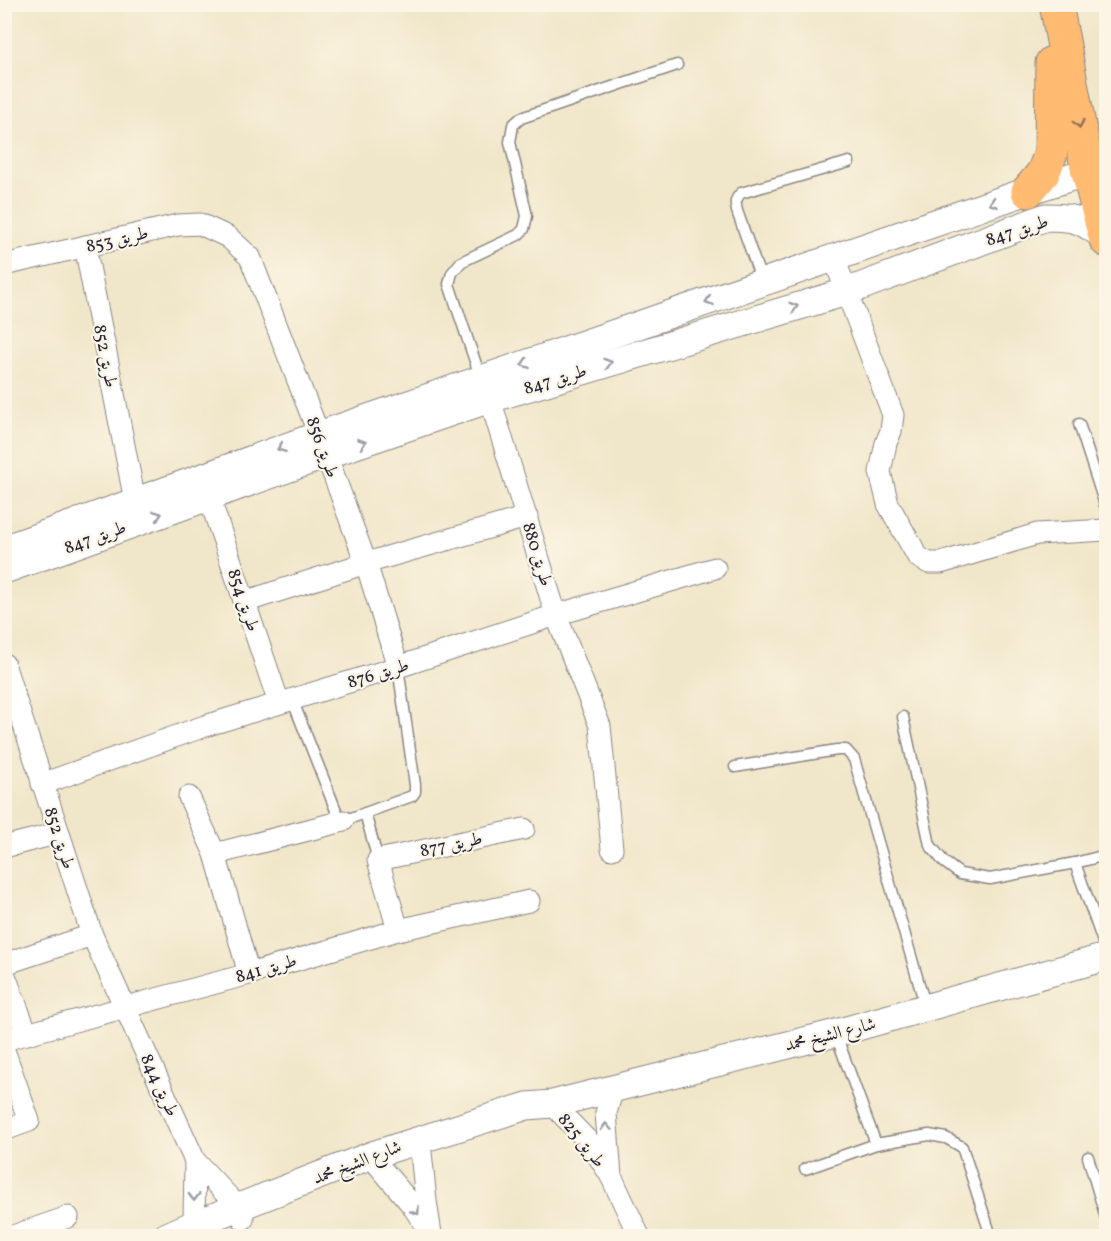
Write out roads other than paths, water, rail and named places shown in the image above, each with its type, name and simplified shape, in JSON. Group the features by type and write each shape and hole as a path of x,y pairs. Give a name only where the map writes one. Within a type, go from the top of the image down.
{"main road":[{"path":"1054,4 1088,172 1106,238"},
{"path":"1028,191 1043,173 1051,153 1054,4"}],"street":[{"name":"طريق 847","path":"4,549 135,501 322,445 485,389 762,282 1088,172"},
{"name":"طريق 847","path":"485,389 846,292 1046,217 1069,217 1084,222 1106,238"},
{"name":"طريق 853","path":"4,265 178,225 200,224 228,237"},
{"name":"طريق 856","path":"228,237 250,257 366,563 398,667"},
{"name":"طريق 852","path":"85,246 135,501"},
{"path":"834,258 893,415 880,472 888,504 918,557 929,563 941,563 1037,534 1107,530"},
{"name":"طريق 880","path":"485,389 556,615 600,726 612,849"},
{"name":"طريق 847","path":"4,570 209,497 322,445"},
{"name":"طريق 854","path":"209,497 244,602 285,701"},
{"path":"244,602 366,563 527,517"},
{"name":"طريق 876","path":"42,784 205,726 398,667 556,615 715,568"},
{"name":"طريق 852","path":"4,664 92,935 125,1008"},
{"path":"189,797 215,854 249,974"},
{"path":"215,854 343,821"},
{"name":"طريق 877","path":"378,860 524,829"},
{"path":"4,847 59,833"},
{"path":"378,860 398,930"},
{"name":"طريق 841","path":"4,1040 249,974 398,930 529,901"},
{"path":"4,964 92,935"},
{"name":"شارع الشيخ محمد","path":"167,1236 197,1232 376,1160 538,1113 552,1104 836,1033 1107,957"},
{"path":"4,973 27,1034"},
{"name":"طريق 844","path":"125,1008 195,1161 242,1214"},
{"path":"4,1050 29,1121 4,1130"},
{"name":"طريق 825","path":"611,1176 606,1113 613,1088"},
{"name":"طريق 825","path":"552,1104 590,1143 611,1176 639,1236"},
{"path":"420,1146 432,1235"},
{"path":"376,1160 412,1205 432,1235"},
{"name":"طريق 844","path":"195,1161 197,1232"},
{"path":"13,1236 68,1217"}],"lane":[{"path":"485,389 449,284 452,273 461,262 518,235 524,229 527,216 510,142 513,125 522,118 677,65"},
{"path":"762,282 737,212 735,202 737,197 741,193 849,162"},
{"path":"1079,424 1107,508"},
{"path":"285,701 337,813 343,821 412,796 415,792 416,785 398,667"},
{"path":"903,717 930,845 944,862 960,874 990,879 1107,855"},
{"path":"735,767 837,750 846,750 854,759 926,1008"},
{"path":"365,813 378,860"},
{"path":"1075,863 1107,950"},
{"path":"836,1033 876,1144"},
{"path":"805,1169 876,1144 929,1135 945,1138 962,1147 992,1236"},
{"path":"1088,1157 1107,1218"}]}
